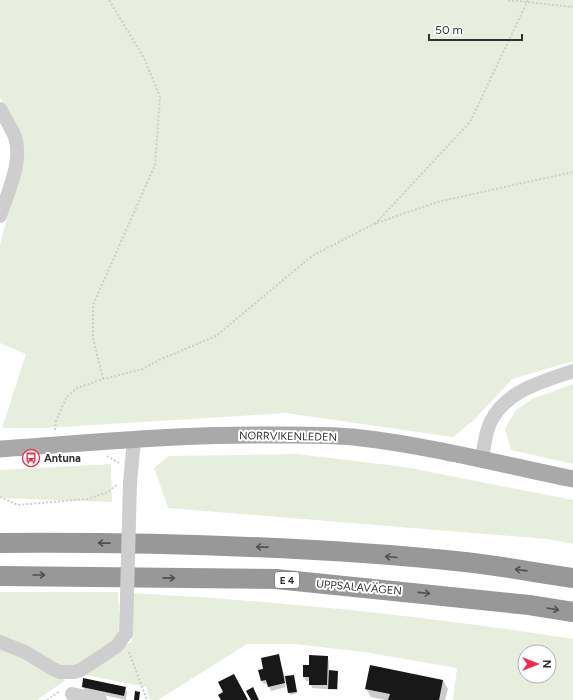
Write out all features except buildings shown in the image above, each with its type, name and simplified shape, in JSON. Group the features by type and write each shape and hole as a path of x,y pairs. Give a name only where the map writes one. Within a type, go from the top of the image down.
{"highway":[{"path":"0,543 62,542 268,547 465,562 573,578"},
{"name":"UPPSALAVÄGEN","path":"0,576 276,579 521,604 573,612"}],"main road":[{"name":"NORRVIKENLEDEN","path":"0,449 134,439 233,435 353,437 417,447 573,479"}],"street":[{"path":"0,109 14,136 17,147 16,165 0,216"},
{"path":"482,460 490,422 503,403 523,389 573,370"},
{"path":"0,642 25,652 60,672 74,672 81,670 117,646 126,633 130,483 134,439"},
{"path":"72,694 100,700"}],"path":[{"path":"103,379 92,338 93,305 155,165 160,97 144,58 109,0"},
{"path":"508,0 573,7"},
{"path":"374,224 470,122 528,0"},
{"path":"56,445 56,421 66,398 77,388 103,379 143,369 159,360 216,336 312,256 374,224 437,202 573,172"},
{"path":"101,454 112,458 120,465"},
{"path":"0,497 18,505 87,500 106,493 119,483 130,483"},
{"path":"126,633 129,656 147,700"}],"green space":[{"path":"0,0 573,0 573,361 512,379 474,420 453,437 286,413 46,428 2,428 26,354 0,343 0,245 23,157 22,140 0,97"},
{"path":"573,384 573,464 511,450 505,429 515,411 532,399"},
{"path":"297,454 405,467 573,500 573,544 547,539 168,508 154,468 169,456"},
{"path":"111,464 112,502 0,498 0,470"},
{"path":"0,592 118,592 119,621 117,636 109,646 102,651 88,660 68,669 0,639"},
{"path":"132,593 298,605 463,623 573,639 573,700 453,700 457,668 364,652 294,644 247,644 158,700 150,700 146,687 86,675 132,641 129,634"},
{"path":"0,649 66,680 37,700 0,700"}],"place":[{"name":"Antuna","path":"31,458"}]}
